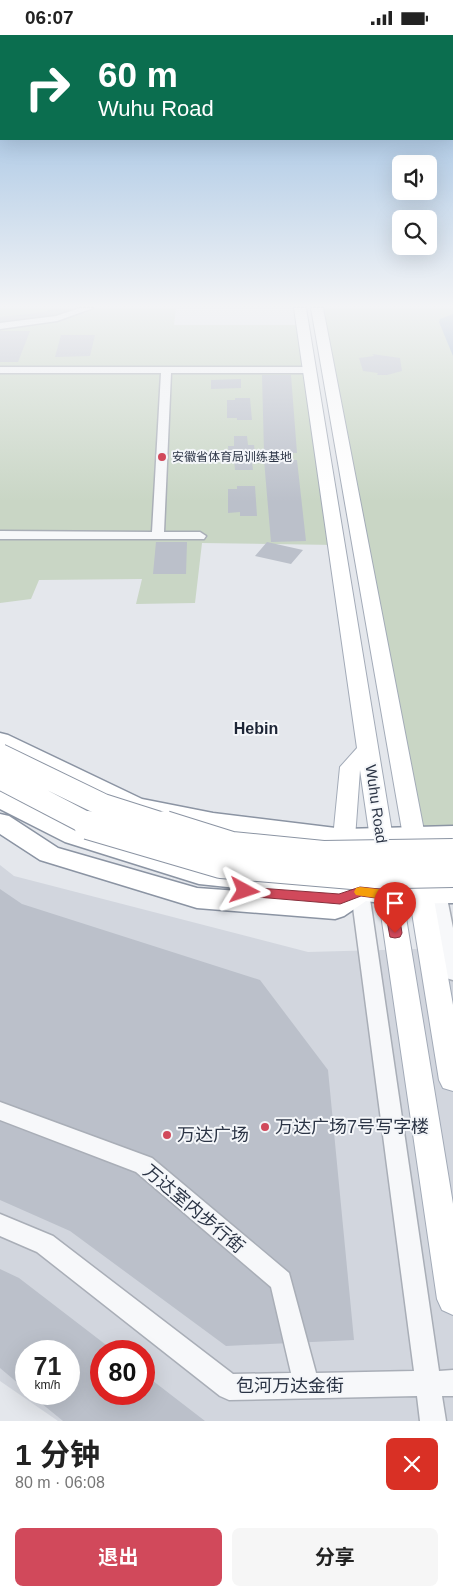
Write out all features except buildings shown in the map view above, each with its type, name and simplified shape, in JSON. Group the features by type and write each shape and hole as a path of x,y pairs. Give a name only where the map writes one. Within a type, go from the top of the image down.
{"highway":[{"path":"0,740 136,806 213,821 344,838 453,835"},
{"path":"0,755 103,805 232,846 323,855 453,853"},
{"path":"0,778 89,825 221,863 352,875 453,873"},
{"path":"0,799 74,836 199,875 389,895 437,894"},
{"path":"0,810 62,845 207,888 340,899 360,891"},
{"path":"0,822 49,854 197,899 334,909 360,891"}],"main road":[{"name":"Wuhu Road","path":"310,373 380,837 453,1299"},
{"name":"Wuhu Road","path":"328,373 414,836 437,894 453,1081"},
{"path":"344,838 350,767 368,748"}],"street":[{"path":"158,536 166,373"},
{"path":"0,535 200,536"},
{"path":"360,891 433,1421"},
{"path":"437,894 453,973"},
{"name":"万达室内步行街","path":"0,1111 144,1165 281,1281 307,1386"},
{"name":"包河万达金街","path":"0,1225 45,1244 229,1387 453,1383"}],"shaded area":[{"path":"0,865 14,876 308,952 453,948 453,1421 58,1421 35,1405 80,1405 80,1340 15,1340 15,1391 0,1381"}],"green space":[{"name":"安徽省体育局训练基地","path":"0,373 310,373 337,545 202,543 195,603 136,604 142,579 39,580 31,599 0,603"},
{"path":"329,373 453,373 453,835 414,836"}],"slow traffic":[{"path":"360,892 389,895 390,902"}],"place":[{"name":"安徽省体育局训练基地","path":"162,457"},
{"name":"万达广场7号写字楼","path":"265,1127"},
{"name":"万达广场","path":"167,1135"}],"district":[{"name":"Hebin","path":"256,728"}],"route":[{"path":"245,891 340,899 360,891 389,895 395,933"}]}
